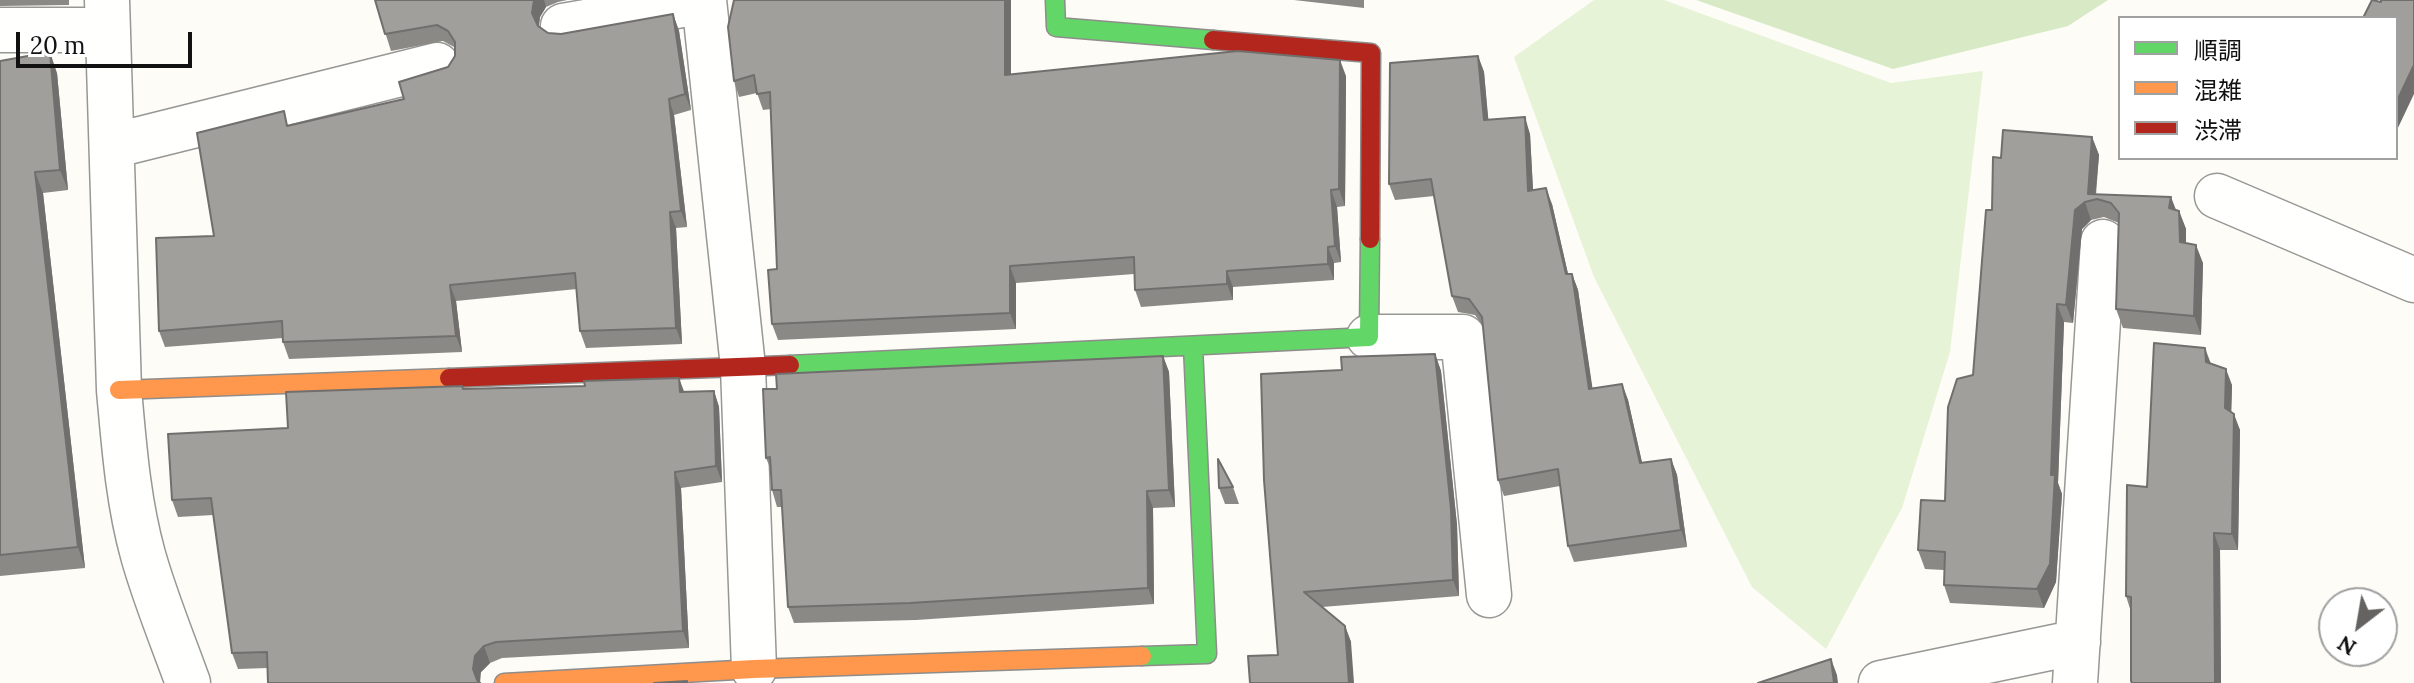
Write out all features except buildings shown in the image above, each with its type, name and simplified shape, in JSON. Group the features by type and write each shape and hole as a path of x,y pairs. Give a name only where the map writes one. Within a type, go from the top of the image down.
{"street":[{"path":"563,26 704,0 743,367 754,669"},
{"path":"1055,0 1056,27 1371,53 1369,337"},
{"path":"0,30 108,15 119,390 130,501 143,555 188,683"},
{"path":"112,146 437,65"},
{"path":"2217,196 2414,280"},
{"path":"1881,683 2076,662 2103,242"},
{"path":"119,390 743,367 1369,337 1463,337 1489,595"},
{"path":"504,683 754,669 1084,672 1207,654 1193,346"}],"green space":[{"path":"1594,0 1664,0 1891,83 1983,71 1950,352 1902,508 1826,649 1752,587 1594,277 1514,57"},
{"path":"1696,0 2108,0 2068,26 1893,69"}],"traffic: fast":[{"path":"1055,0 1056,27 1213,40"},
{"path":"790,365 1369,337 1370,239"},
{"path":"1142,656 1207,654 1193,346"}],"traffic: slow":[{"path":"119,390 449,378"},
{"path":"504,683 754,669 1142,656"}],"traffic: jam":[{"path":"1213,40 1371,53 1370,239"},
{"path":"449,378 790,365"}]}
